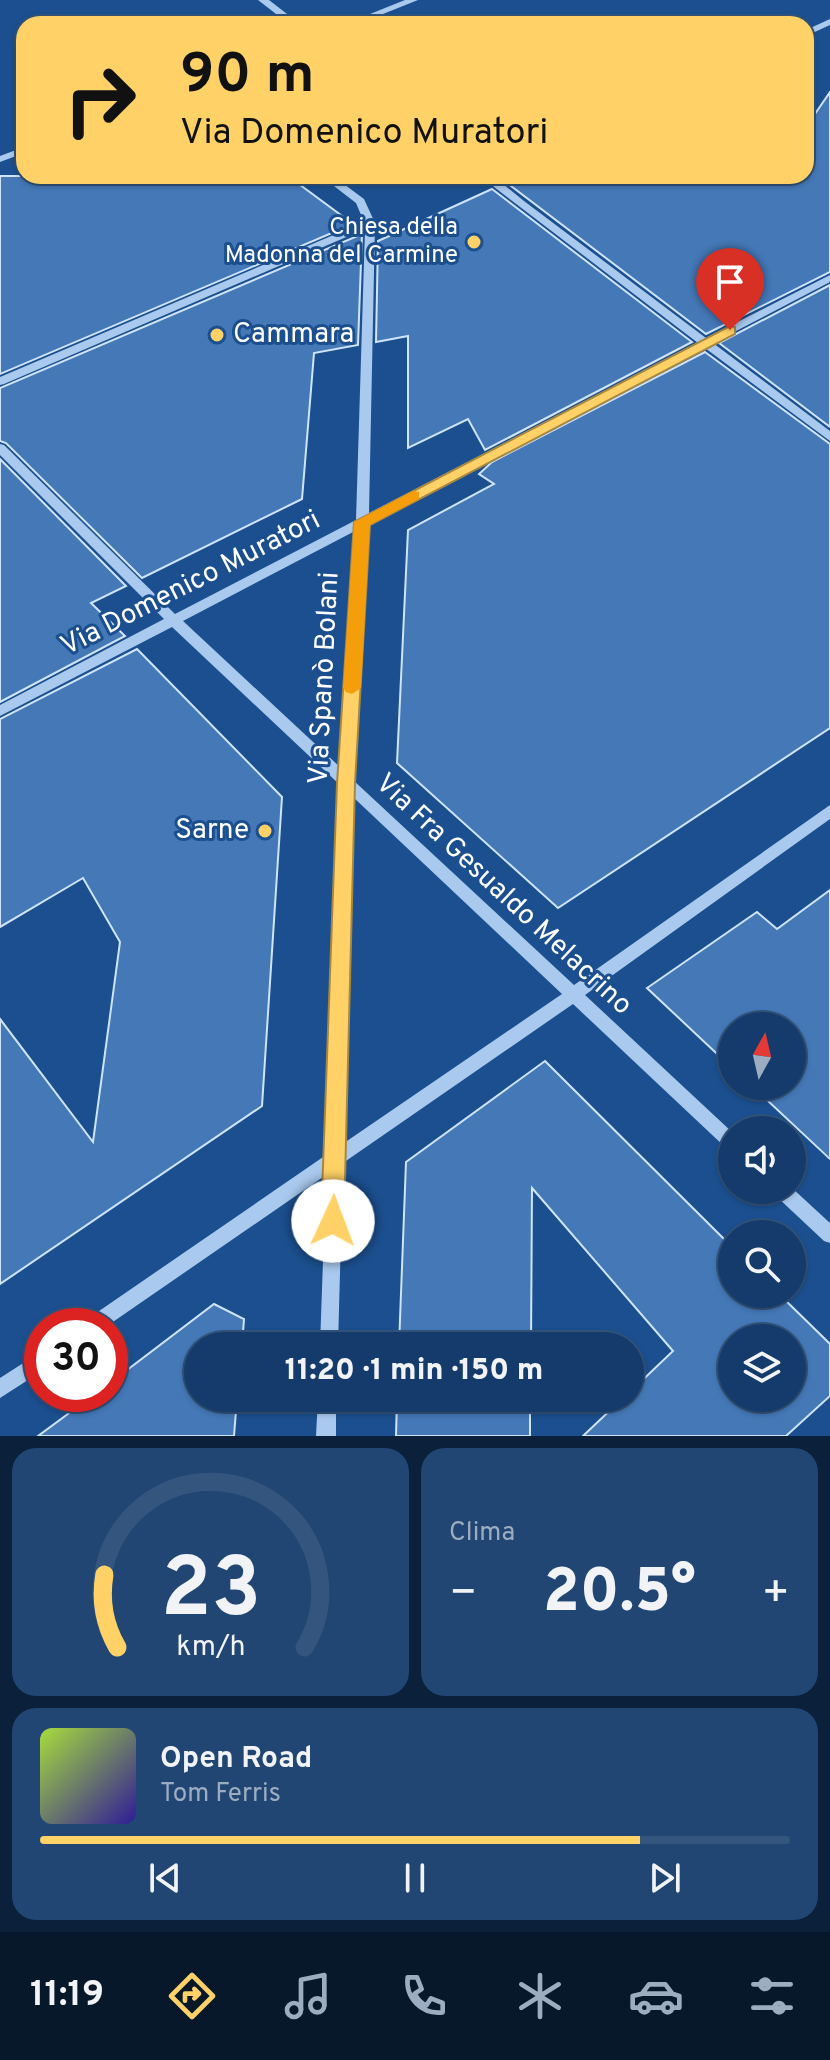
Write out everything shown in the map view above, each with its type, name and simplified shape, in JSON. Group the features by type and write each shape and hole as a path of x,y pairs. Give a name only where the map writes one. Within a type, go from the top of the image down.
{"street":[{"path":"263,0 284,16"},
{"path":"380,16 413,0"},
{"path":"0,381 370,223 360,201 337,184"},
{"path":"498,184 830,437"},
{"name":"Via Spanò Bolani","path":"329,1332 346,783 362,522 370,223"},
{"name":"Via Domenico Muratori","path":"0,711 830,278"},
{"name":"Via Fra Gesualdo Melacrino","path":"0,448 173,620 718,1130"},
{"path":"118,1308 573,995 830,811"},
{"path":"797,1204 830,1235"},
{"path":"0,1389 24,1372"},
{"path":"326,1436 327,1412"}],"building":[{"path":"830,92 830,272 706,334 508,184 814,184 814,115"},
{"path":"0,176 16,176 16,184 299,184 353,224 0,374"},
{"path":"492,189 692,342 485,450 468,419 408,448 408,336 376,342 378,241"},
{"path":"362,234 358,345 314,353 302,499 142,578 6,443 0,441 0,388"},
{"path":"830,285 830,427 719,343"},
{"path":"705,352 830,444 830,728 558,908 397,763 408,530 494,484 479,474 492,462"},
{"path":"0,459 126,586 91,603 125,636 0,702"},
{"path":"137,649 282,797 262,1106 0,1284 0,1019 93,1142 120,942 83,878 0,927 0,719"},
{"path":"830,890 830,1159 806,1137 806,1116 784,1116 767,1100 806,1100 806,1012 718,1012 718,1055 647,988 757,912 777,929"},
{"path":"545,1061 718,1233 718,1308 793,1308 830,1344 830,1396 786,1436 583,1436 608,1412 644,1412 644,1379 673,1351 532,1188 531,1332 400,1332 406,1162"},
{"path":"214,1304 244,1319 243,1332 184,1332 184,1412 236,1412 234,1436 38,1436 71,1412 128,1412 128,1369"},
{"path":"397,1412 530,1412 530,1436 396,1436"}],"slow traffic":[{"path":"352,688 362,522 413,496"}],"place":[{"name":"Chiesa della Madonna del Carmine","path":"474,242"},
{"name":"Cammara","path":"217,335"},
{"name":"Sarne","path":"265,831"}],"route":[{"path":"333,1221 346,783 362,522 730,330"}]}
